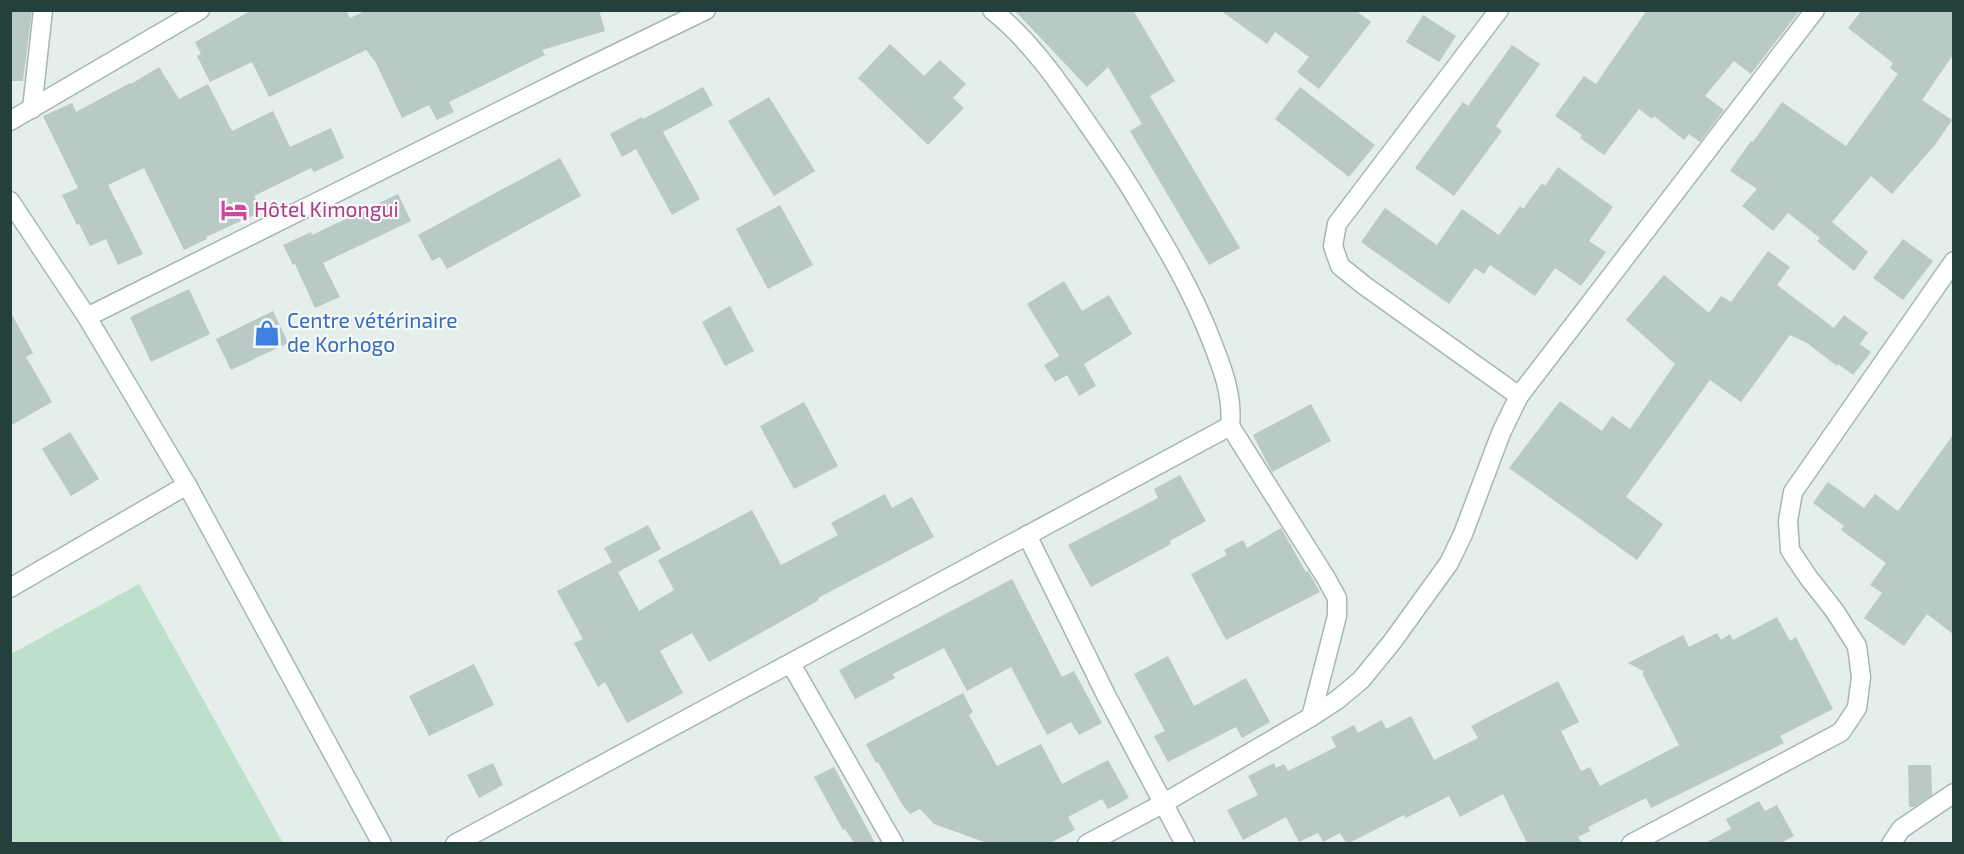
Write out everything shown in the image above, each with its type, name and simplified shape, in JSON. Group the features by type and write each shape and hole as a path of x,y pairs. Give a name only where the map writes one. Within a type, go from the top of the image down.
{"street":[{"path":"32,109 43,10"},
{"path":"10,122 200,10"},
{"path":"87,317 677,18 706,10"},
{"path":"992,10 1027,42 1061,85 1113,160 1177,264 1200,310 1223,371 1230,398 1230,426 1337,598 1337,616 1311,717"},
{"path":"1499,10 1337,224 1333,246 1340,266 1519,396"},
{"path":"1087,843 1164,803 1311,717 1337,700 1361,680 1399,633 1449,563 1463,534 1501,433 1519,396 1815,10"},
{"path":"10,201 87,317 187,485 382,843"},
{"path":"1631,843 1841,732 1857,708 1861,677 1857,646 1790,550 1788,521 1793,492 1953,261"},
{"path":"455,843 1230,426"},
{"path":"10,588 187,485"},
{"path":"1027,535 1107,697 1185,843"},
{"path":"791,664 894,843"},
{"path":"1891,843 1901,829 1953,793"}],"green space":[{"path":"139,584 283,843 11,843 11,654"}],"building":[{"path":"10,10 32,10 23,81 10,81"},
{"path":"252,10 346,10 350,18 367,10 599,10 605,31 542,50 545,55 449,102 454,112 437,120 429,105 402,118 376,63 366,50 269,97 252,62 210,82 197,56 201,54 195,42"},
{"path":"1014,10 1133,10 1175,81 1150,96 1240,248 1209,265 1130,131 1142,124 1108,67 1087,87"},
{"path":"1220,10 1355,10 1371,22 1319,89 1297,72 1309,57 1275,32 1267,44"},
{"path":"1647,10 1800,10 1751,74 1734,61 1705,96 1724,110 1700,142 1689,134 1684,140 1654,116 1652,119 1639,109 1604,155 1580,138 1582,135 1555,116 1584,76 1596,84"},
{"path":"1862,10 1953,10 1953,55 1922,100 1952,120 1935,145 1892,194 1871,176 1832,222 1868,252 1854,271 1817,241 1820,238 1788,213 1773,231 1742,206 1757,189 1730,171 1782,102 1846,146 1898,74 1890,68 1893,63 1848,28"},
{"path":"1423,15 1456,36 1439,62 1406,42"},
{"path":"890,44 924,76 940,60 966,84 953,98 964,108 928,145 858,78"},
{"path":"1512,45 1540,64 1496,126 1502,131 1454,196 1415,168 1463,102 1468,106"},
{"path":"159,67 179,99 208,84 232,131 273,111 290,147 331,128 344,158 314,172 311,168 254,196 256,200 253,201 258,213 184,250 144,168 108,185 143,254 118,265 106,239 90,246 79,224 77,225 62,195 78,188 43,116 72,103 76,112"},
{"path":"703,87 713,105 663,132 700,199 672,215 636,149 622,157 610,134"},
{"path":"1300,87 1375,145 1349,177 1275,119"},
{"path":"769,97 815,171 774,196 728,121"},
{"path":"560,158 581,196 447,269 440,257 432,261 418,235"},
{"path":"1558,167 1613,207 1589,241 1606,252 1581,286 1555,268 1535,296 1490,265 1484,274 1475,268 1449,304 1361,242 1385,208 1437,245 1462,209 1499,235 1520,206 1523,209 1542,183 1545,186"},
{"path":"398,194 411,221 323,263 340,297 315,308 295,264 293,265 283,245 311,232 312,235"},
{"path":"780,205 813,265 768,289 736,229"},
{"path":"1903,239 1933,261 1903,300 1873,278"},
{"path":"1768,251 1790,267 1777,285 1834,328 1844,315 1868,333 1860,344 1871,352 1853,375 1807,343 1790,335 1741,402 1710,380 1626,497 1663,524 1637,560 1509,468 1560,401 1602,431 1612,416 1630,429 1675,364 1626,320 1664,275 1709,313 1721,296 1731,302"},
{"path":"1064,281 1082,311 1109,295 1132,334 1084,364 1096,386 1079,396 1067,375 1055,382 1044,365 1059,356 1027,304"},
{"path":"189,289 210,334 151,362 130,317"},
{"path":"730,306 754,351 725,366 702,322"},
{"path":"10,311 33,353 26,357 52,402 10,426"},
{"path":"273,311 288,343 231,370 216,339"},
{"path":"804,402 838,466 794,489 760,426"},
{"path":"1311,404 1331,441 1272,472 1253,435"},
{"path":"70,432 99,479 71,496 42,449"},
{"path":"1953,435 1953,634 1927,614 1904,646 1864,618 1882,593 1870,585 1886,563 1841,530 1844,526 1813,503 1828,482 1864,508 1875,494 1898,511"},
{"path":"1180,475 1206,521 1170,541 1171,544 1091,587 1068,545 1158,498 1154,489"},
{"path":"885,494 892,508 912,497 934,537 818,598 819,600 709,662 692,633 660,651 683,693 627,723 605,682 598,687 574,643 583,639 557,591 612,562 604,548 648,525 661,549 618,572 639,611 674,590 658,560 752,510 781,565 838,535 831,523"},
{"path":"1281,528 1320,592 1226,640 1191,574 1227,555 1224,550 1243,540 1247,548"},
{"path":"1012,579 1062,677 1074,671 1102,723 1079,735 1071,722 1047,735 1011,667 967,691 944,648 893,674 895,678 855,699 839,670"},
{"path":"1777,617 1790,641 1796,637 1833,709 1780,736 1784,743 1651,808 1646,798 1588,827 1590,831 1578,837 1582,843 1527,843 1503,794 1460,817 1449,796 1406,818 1404,815 1349,843 1346,843 1340,833 1323,842 1318,833 1299,842 1286,817 1243,840 1227,810 1258,795 1248,776 1274,763 1276,768 1284,764 1288,771 1336,747 1331,737 1354,725 1358,733 1382,720 1386,729 1411,716 1434,760 1478,738 1471,726 1558,681 1579,722 1561,731 1581,771 1590,767 1600,786 1679,745 1642,673 1645,672 1628,663 1683,635 1689,647 1717,633 1721,640 1730,634 1733,640"},
{"path":"1168,656 1194,706 1246,678 1270,722 1242,738 1236,727 1168,762 1154,736 1165,731 1134,674"},
{"path":"474,664 494,705 429,736 409,696"},
{"path":"963,693 973,712 969,715 997,766 1041,744 1062,784 1108,760 1129,798 1108,809 1102,799 1068,817 1075,830 1050,843 987,843 934,824 920,809 910,814 866,744"},
{"path":"493,763 503,785 479,798 467,775"},
{"path":"1908,765 1931,765 1932,795 1914,807 1909,807"},
{"path":"834,767 875,843 854,843 845,829 843,830 814,777"},
{"path":"1759,801 1765,811 1777,805 1794,836 1781,843 1705,843 1731,829 1726,819"}],"place":[{"name":"Hôtel Kimongui","path":"234,210"},
{"name":"Centre vétérinaire de Korhogo","path":"267,333"}]}
